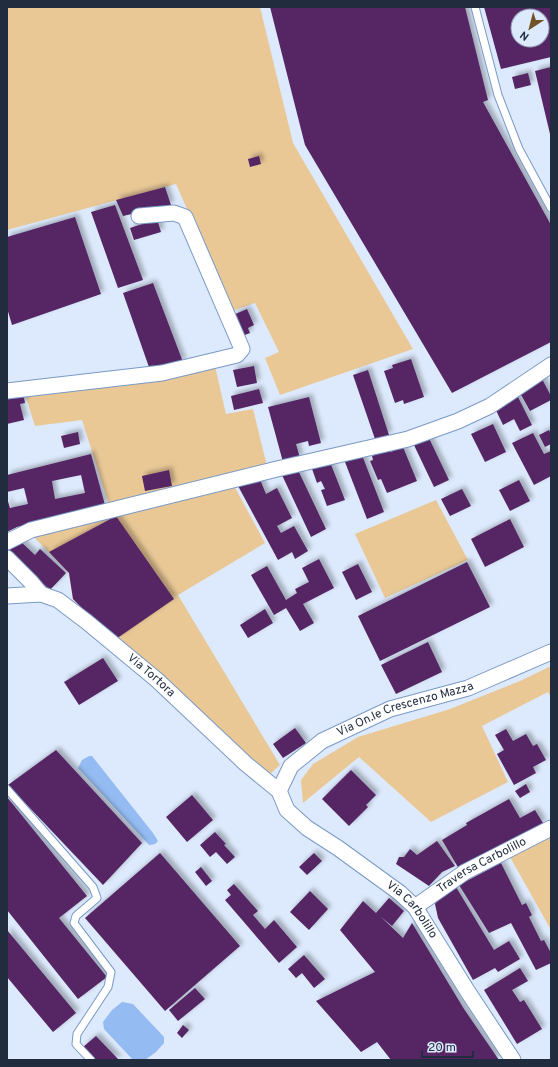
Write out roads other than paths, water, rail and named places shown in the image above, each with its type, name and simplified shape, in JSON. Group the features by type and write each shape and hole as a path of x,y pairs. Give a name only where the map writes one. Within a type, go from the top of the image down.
{"street":[{"path":"7,391 162,373 236,355 242,349 185,217 174,213 139,216"},
{"path":"7,542 31,530 276,469 408,439 458,422 490,406 551,365"},
{"path":"7,558 31,582 40,594"},
{"name":"Via Tortora","path":"7,596 40,594 58,600 157,680 246,764 278,791"},
{"name":"Via On.le Crescenzo Mazza","path":"278,791 291,766 322,741 390,709 468,688 551,652"},
{"name":"Via Carbolillo","path":"278,791 287,810 307,828 338,848 400,893 415,907 468,992 513,1060"},
{"name":"Traversa Carbolillo","path":"415,907 465,872 551,828"}],"lane":[{"path":"476,7 498,95 518,149 551,208"},
{"path":"7,789 93,887 97,898 76,916 74,923 111,972 108,987 76,1034 76,1044 91,1060"}],"water":[{"path":"92,756 153,833 158,841 155,844 149,845 78,768 82,760"},
{"path":"122,1002 133,1004 164,1037 164,1043 156,1052 145,1060 133,1060 104,1029 103,1022 112,1010"}]}
